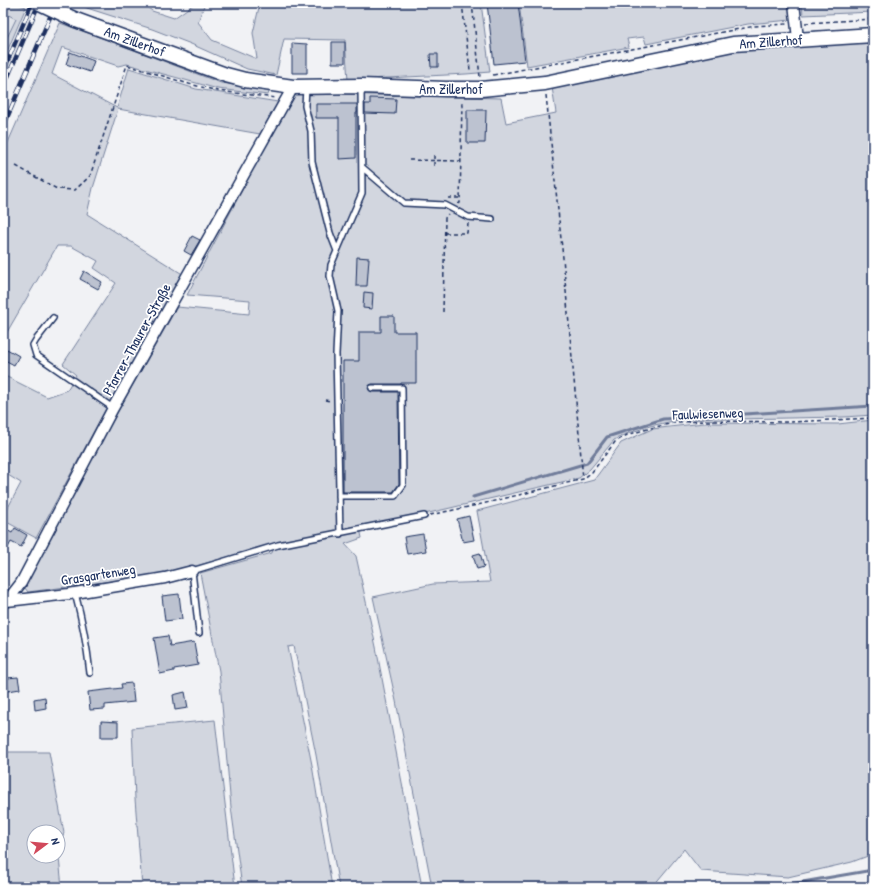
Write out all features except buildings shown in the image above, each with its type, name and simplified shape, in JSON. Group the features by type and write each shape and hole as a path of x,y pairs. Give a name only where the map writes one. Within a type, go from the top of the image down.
{"street":[{"name":"Am Zillerhof","path":"40,3 76,20 226,75 295,91 361,86 481,89 545,83 733,44 873,35"},
{"path":"794,3 798,39"},
{"name":"Pfarrer-Thaurer-Straße","path":"5,602 21,583 114,408 295,91"},
{"name":"Grasgartenweg","path":"5,602 75,593 164,578 192,571"}],"lane":[{"path":"340,534 336,354 338,310 330,276 331,264 362,193 363,168 361,86"},
{"path":"295,91 305,106 311,131 312,162 330,233 337,251"},
{"path":"363,168 404,203 445,205 468,217 492,219"},
{"path":"53,318 33,345 36,355 114,408"},
{"path":"339,496 395,496 403,485 402,388 372,388"},
{"path":"199,633 192,571 278,545 340,534 424,516"},
{"path":"75,593 82,621 90,673"}],"path":[{"path":"462,3 470,70"},
{"path":"472,3 480,78"},
{"path":"16,166 58,189 75,190 90,176 127,65 189,84 218,91 295,91"},
{"path":"424,516 482,504 583,479 564,258 545,83"},
{"path":"434,155 434,166"},
{"path":"409,160 461,161"},
{"path":"444,233 467,233 468,217"},
{"name":"Faulwiesenweg","path":"583,479 592,472 615,442 627,435 678,422 790,422 873,418"}],"shaded area":[{"path":"3,3 24,3 3,52"},
{"path":"3,3 15,3 26,7 3,61 3,46 16,19 3,12"},
{"path":"78,3 142,3 152,11 174,18 194,3 205,3 198,22 212,40 257,59 253,33 260,3 481,3 490,72 348,80 345,40 284,39 276,75 247,69 191,44 152,29 87,8"},
{"path":"519,3 790,3 791,20 748,24 646,44 644,37 627,39 629,47 527,66"},
{"path":"802,3 873,3 873,12 803,15"},
{"path":"60,23 221,83 270,89 268,95 218,89 127,64 118,66 62,47 52,74 117,108 129,68 196,89 278,102 260,134 118,109 93,188 87,214 184,275 114,394 36,538 3,520 3,517 21,483 3,472 3,375 47,397 67,390 76,375 63,364 116,283 94,268 98,261 71,246 57,246 3,339 3,154"},
{"path":"873,41 873,415 844,417 678,420 650,426 626,434 614,440 590,469 579,478 360,528 362,538 345,544 356,556 376,647 422,887 339,887 316,755 294,646 288,647 312,765 332,887 242,887 231,807 219,671 200,573 272,553 274,544 192,567 141,577 28,592 21,583 177,307 249,314 250,300 187,295 293,93 501,98 506,123 556,113 552,87 736,51"},
{"path":"873,420 873,854 852,862 788,877 701,871 684,849 653,886 649,887 432,887 396,701 373,597 433,584 490,582 477,511 594,480 621,443 652,429 704,423 838,424"},
{"path":"215,720 235,887 142,887 135,799 132,728"},
{"path":"3,752 49,752 62,824 26,824 26,864 60,864 62,887 3,887"}],"waterway":[{"path":"473,497 587,463 607,437 663,419 873,406"},
{"path":"773,887 873,870"}],"railway":[{"path":"3,72 32,3"},
{"path":"3,88 39,3"},
{"path":"3,127 56,3"}]}
